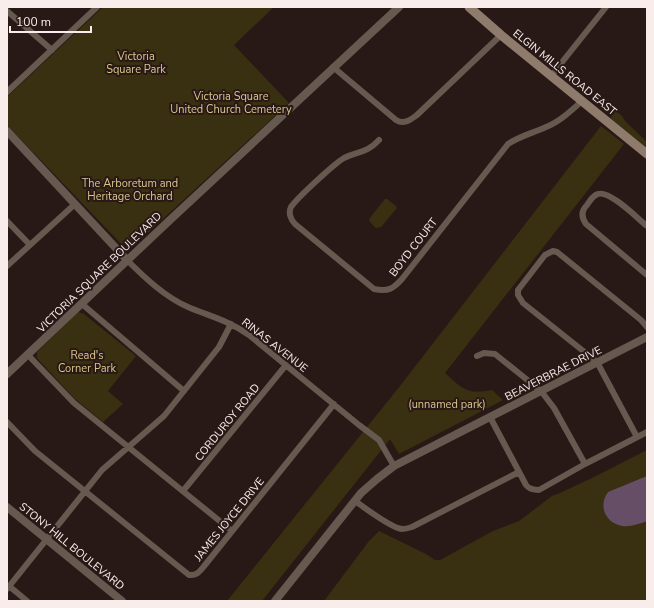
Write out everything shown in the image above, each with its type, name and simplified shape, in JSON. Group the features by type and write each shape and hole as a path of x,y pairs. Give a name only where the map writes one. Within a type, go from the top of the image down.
{"main road":[{"name":"ELGIN MILLS ROAD EAST","path":"469,7 501,35 647,154"}],"street":[{"path":"7,92 96,7"},
{"name":"VICTORIA SQUARE BOULEVARD","path":"7,374 127,260 268,130 333,67 399,7"},
{"path":"551,76 606,7"},
{"path":"7,11 52,50"},
{"path":"333,67 396,120 408,122 501,35"},
{"name":"BOYD COURT","path":"379,140 368,150 338,162 304,194 291,208 290,212 291,220 295,224 374,289 381,291 392,289 399,282 508,144 517,138 547,127 571,111 582,101"},
{"path":"7,131 127,260"},
{"path":"647,226 610,196 602,193 595,195 582,213 582,217 586,224 647,275"},
{"path":"7,266 75,204"},
{"path":"7,221 30,245"},
{"path":"637,437 597,362 523,303 518,295 518,290 549,253 553,251 561,254 641,320 647,327"},
{"name":"RINAS AVENUE","path":"127,260 154,285 176,301 231,324 249,335 376,436 383,445 394,466"},
{"path":"82,304 184,391"},
{"path":"26,601 8,588 102,470 164,416 218,347 231,324"},
{"name":"BEAVERBRAE DRIVE","path":"275,601 355,501 369,486 394,466 647,337"},
{"path":"477,356 484,353 495,354 541,391 554,408 585,464"},
{"path":"28,354 74,403 232,531"},
{"name":"CORDUROY ROAD","path":"183,491 286,365"},
{"name":"JAMES JOYCE DRIVE","path":"7,422 35,451 189,575 194,576 334,404"},
{"path":"490,417 528,488 534,490 539,490 647,432"},
{"path":"355,501 393,526 401,529 407,528 412,527 519,472"},
{"name":"STONY HILL BOULEVARD","path":"7,507 122,601"}],"green space":[{"path":"103,7 274,7 234,45 289,103 128,251 7,125 7,97"},
{"path":"616,111 647,142 647,148 610,118"},
{"name":"(unnamed park)","path":"601,126 624,144 445,373 461,387 477,392 492,390 503,400 399,454 390,439 262,601 227,601 400,386"},
{"path":"385,199 397,208 381,227 376,228 369,219"},
{"name":"Read's Corner Park","path":"79,312 84,314 136,356 108,391 123,404 103,422 75,399 37,358 37,352"},
{"path":"647,450 647,601 324,601 369,541 379,531 435,560 440,560 493,531 519,521 552,496 592,478"}],"shaded area":[{"path":"647,476 647,521 635,525 622,526 611,521 607,517 604,508 605,497 608,492"}],"park label":[{"name":"Victoria Square Park","path":"136,62"},
{"name":"Victoria Square United Church Cemetery","path":"231,102"},
{"name":"The Arboretum and Heritage Orchard","path":"130,189"}]}
